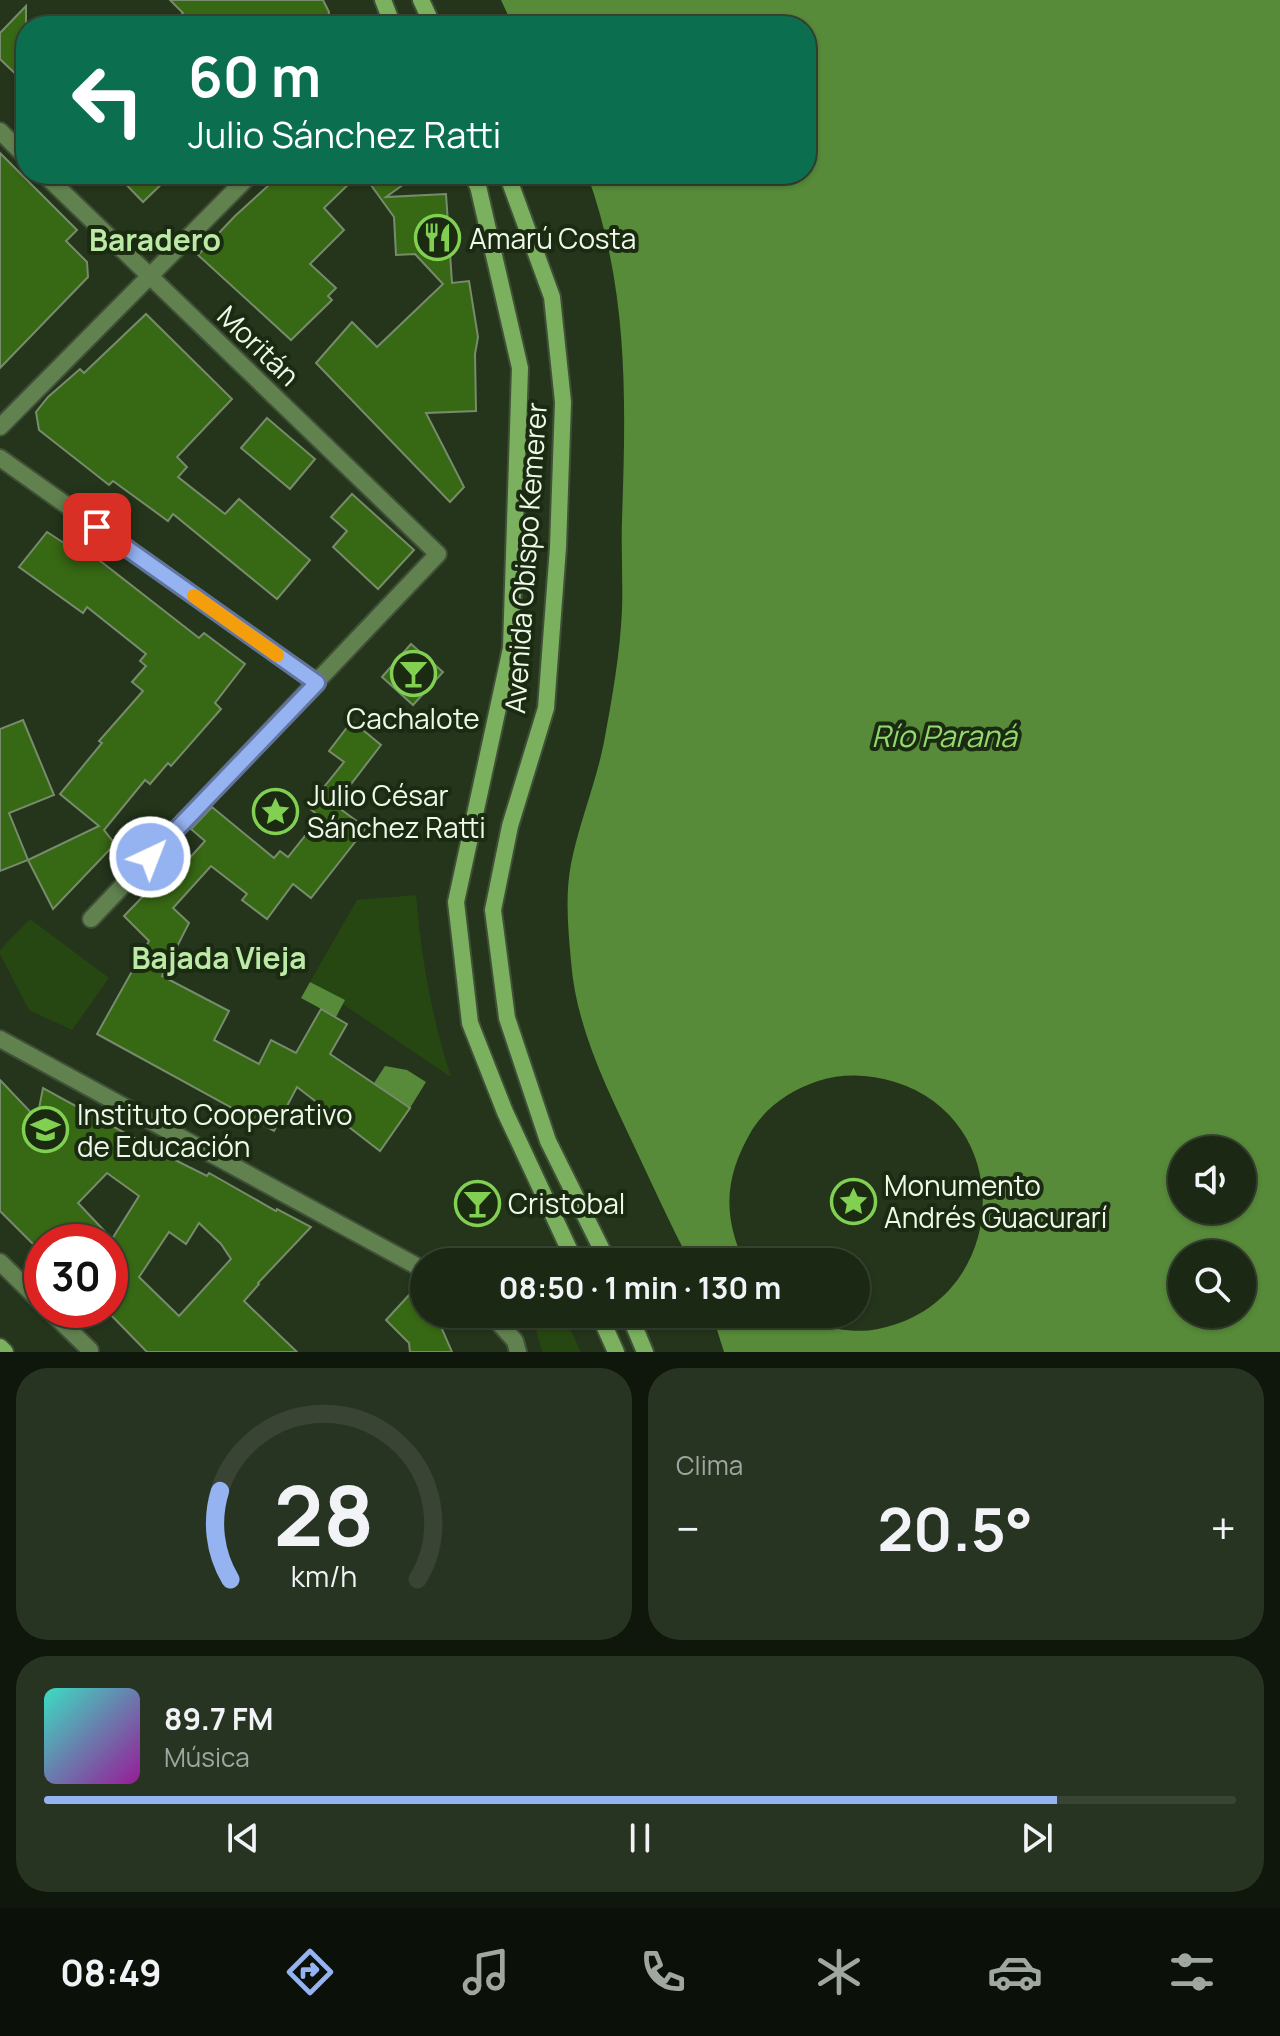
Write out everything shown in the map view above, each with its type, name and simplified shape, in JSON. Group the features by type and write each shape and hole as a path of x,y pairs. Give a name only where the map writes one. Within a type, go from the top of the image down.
{"main road":[{"name":"Avenida Obispo Kemerer","path":"477,184 520,368 511,648 456,902 470,1023 505,1112 568,1248"},
{"name":"Avenida Obispo Kemerer","path":"511,184 552,297 563,402 558,547 546,708 510,826 493,910 507,1018 548,1141 601,1248"},
{"path":"605,1328 616,1352"},
{"path":"635,1328 645,1352"},
{"path":"0,1347 5,1352"}],"street":[{"path":"0,131 16,147"},
{"name":"Moritán","path":"54,184 438,554 317,683"},
{"path":"0,427 241,184"},
{"path":"0,458 317,683 91,919"},
{"path":"0,1039 410,1262"},
{"path":"0,1262 24,1285"},
{"path":"67,1328 90,1350"},
{"path":"503,1328 515,1341 518,1352"}],"shaded area":[{"path":"416,895 428,988 451,1077 310,982 357,900"},
{"path":"30,919 109,978 72,1030 29,1010 0,954 0,950"},
{"path":"536,1328 570,1328 581,1352 542,1352"}],"water":[{"name":"Río Paraná","path":"501,0 1280,0 1280,1352 724,1352 716,1328 863,1331 878,1329 921,1313 954,1285 974,1250 982,1210 979,1170 964,1133 936,1103 886,1079 856,1076 818,1081 789,1094 765,1113 743,1147 736,1163 730,1195 732,1227 739,1248 683,1248 604,1080 586,1034 574,986 568,900 574,849 604,742 621,627 624,388 618,302 611,260 590,184 816,184 816,16 508,16"},
{"path":"310,982 345,1000 336,1017 301,998"},
{"path":"385,1066 407,1070 426,1082 410,1108 374,1083"}],"building":[{"path":"170,0 323,0 329,12 328,16 180,16 183,13"},
{"path":"26,6 26,16 16,16"},
{"path":"16,16 16,74 0,59 0,33"},
{"path":"0,153 16,169 16,184 31,184 77,230 66,241 87,262 88,277 0,368"},
{"path":"126,184 162,184 143,202"},
{"path":"270,184 349,184 324,208 344,230 310,264 336,288 328,296 332,300 291,340 198,255"},
{"path":"370,184 404,184 386,197 446,194 452,283 469,281 478,337 475,354 476,411 426,413 464,487 450,502 316,363 352,322 377,347 443,284 415,254 396,255 394,217"},
{"path":"146,314 232,399 177,457 187,467 178,477 225,514 239,499 310,560 277,599 173,514 168,521 113,481 109,485 39,430 36,412 48,397 80,369 84,373"},
{"path":"267,418 315,459 290,489 241,448"},
{"path":"352,494 414,550 378,589 333,547 347,531 331,517"},
{"path":"47,532 67,545 72,539 199,638 204,633 245,664 215,703 221,709 171,766 168,763 150,784 145,780 104,830 115,844 53,909 28,860 99,826 60,794 102,743 99,741 143,691 132,682 146,666 140,661 146,654 87,607 83,613 19,567"},
{"path":"411,644 443,672 413,705 382,677"},
{"path":"23,720 54,795 9,813 28,860 0,871 0,729"},
{"path":"352,721 381,745 335,805 366,828 311,898 293,884 267,919 242,900 247,894 211,866 173,908 189,923 162,976 229,1011 214,1040 259,1064 271,1040 296,1053 321,1009 347,1024 330,1054 410,1108 380,1151 297,1087 274,1131 97,1034 149,941 124,916 152,887 158,893 205,841 191,829 212,807 274,858 280,851 288,857 320,817 308,807 344,762 329,751"},
{"path":"0,1080 37,1119 43,1088 165,1155 207,1176 209,1173 311,1227 244,1301 297,1352 147,1352 124,1328 128,1328 128,1224 121,1224 139,1196 107,1173 78,1203 98,1224 24,1224 24,1235 0,1211","holes":["199,1223 221,1244 231,1259 179,1316 139,1277 169,1232 186,1244"]},
{"path":"410,1294 410,1328 442,1328 452,1352 410,1352 409,1343 386,1320"}],"slow traffic":[{"path":"194,596 277,655"}],"place":[{"name":"Amarú Costa","path":"438,238"},
{"name":"Cachalote","path":"413,673"},
{"name":"Julio César Sánchez Ratti","path":"276,811"},
{"name":"Instituto Cooperativo de Educación","path":"46,1130"},
{"name":"Monumento Andrés Guacurarí","path":"853,1201"},
{"name":"Cristobal","path":"477,1203"}],"district":[{"name":"Baradero","path":"155,239"},
{"name":"Bajada Vieja","path":"219,957"}],"route":[{"path":"97,527 317,683 150,857"}]}
